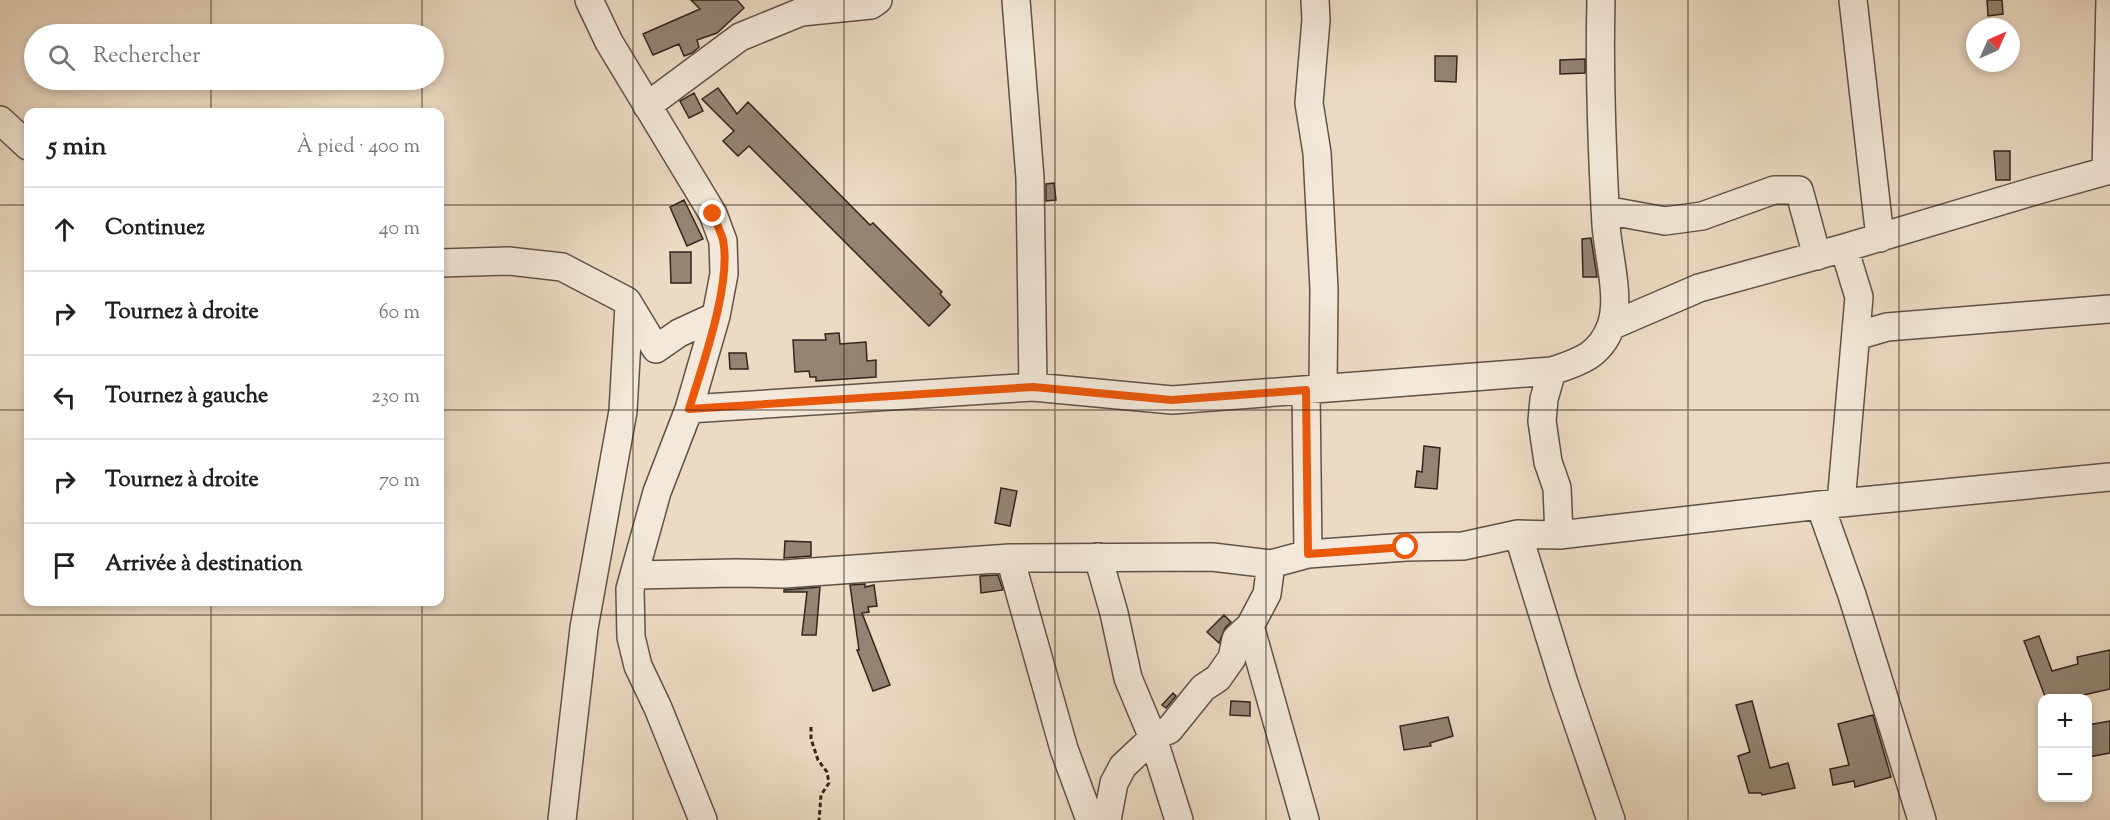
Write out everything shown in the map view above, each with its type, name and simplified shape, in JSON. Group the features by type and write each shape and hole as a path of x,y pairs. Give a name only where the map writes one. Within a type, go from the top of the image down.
{"street":[{"path":"589,0 609,42 713,214 723,241 724,274 716,316 689,409 657,492 630,589 630,624 638,666 658,708 703,820"},
{"path":"647,106 740,38 801,12 871,5 878,0"},
{"path":"1016,0 1030,178 1033,387"},
{"path":"1308,554 1314,389 1323,289 1317,153 1309,103 1316,20 1315,0"},
{"path":"689,409 1033,387 1172,400 1552,371 1590,356 1611,326 1615,300 1605,210 1601,0"},
{"path":"1853,0 1880,238"},
{"path":"1611,326 1699,288 1880,238 2108,170 2110,0"},
{"path":"0,120 24,142"},
{"path":"1605,210 1665,221 1702,216 1774,190 1799,190 1817,256"},
{"path":"1844,248 1859,297 1856,336 1831,504 1852,596 1922,820"},
{"path":"444,262 508,261 562,267 627,301 656,349 679,333 716,316"},
{"path":"562,820 585,628 623,411 629,305"},
{"path":"1856,336 1887,327 2110,309"},
{"path":"1552,371 1544,399 1542,421 1548,462 1557,489 1559,535"},
{"path":"634,575 784,574 1010,558 1212,557 1271,564 1308,554 1406,547 1462,546 1518,534 1559,535 1831,504 2110,477"},
{"path":"1518,534 1564,683 1611,820"},
{"path":"1098,557 1114,613 1128,678 1153,737 1179,820"},
{"path":"1010,558 1064,749 1090,820"},
{"path":"1107,820 1114,783 1123,766 1153,737 1169,730 1203,688 1218,678 1232,658 1236,639 1250,626 1267,594 1271,564"},
{"path":"1250,626 1305,820"}],"path":[{"path":"811,726 811,739 818,760 827,772 829,783 821,795 819,820"}],"building":[{"path":"691,0 737,0 744,8 717,33 697,40 699,47 692,53 684,56 679,44 653,55 643,34 700,9"},
{"path":"1987,0 2002,0 2003,14 1988,16"},
{"path":"1435,56 1457,56 1456,82 1435,81"},
{"path":"1585,59 1585,73 1560,74 1560,60"},
{"path":"718,88 737,114 748,102 870,225 873,223 942,292 940,294 950,305 929,326 749,146 738,156 723,141 734,131 702,99"},
{"path":"694,93 703,111 689,118 680,101"},
{"path":"1994,151 2010,151 2010,180 1996,180"},
{"path":"1054,183 1056,200 1046,201 1046,184"},
{"path":"684,200 703,239 687,246 670,207"},
{"path":"1591,238 1597,277 1583,277 1582,239"},
{"path":"670,252 691,252 691,283 671,283"},
{"path":"839,333 840,344 866,342 867,361 876,360 876,377 816,381 816,377 810,377 809,371 795,372 793,340 826,340 825,334"},
{"path":"729,353 746,353 748,369 730,369"},
{"path":"1424,446 1440,448 1437,489 1415,487 1417,471 1422,472"},
{"path":"1001,488 1017,491 1010,526 995,523"},
{"path":"785,541 811,542 811,556 784,558"},
{"path":"998,575 1003,590 981,593 980,576"},
{"path":"865,584 865,587 874,585 877,606 868,607 869,612 862,613 890,685 873,691 857,650 859,650 850,585"},
{"path":"820,587 816,635 802,635 807,592 784,592 784,590"},
{"path":"1224,615 1231,622 1225,628 1219,643 1207,632"},
{"path":"2039,636 2052,671 2078,664 2077,657 2110,650 2110,689 2088,694 2044,694 2024,641"},
{"path":"1173,693 1176,696 1166,708 1162,705"},
{"path":"1231,701 1250,702 1250,716 1230,715"},
{"path":"1752,701 1770,768 1788,763 1795,788 1762,795 1761,793 1749,793 1738,756 1750,752 1736,705"},
{"path":"1873,715 1891,777 1855,787 1854,781 1833,785 1830,769 1849,765 1838,724"},
{"path":"1448,717 1453,736 1430,743 1431,746 1404,750 1400,726"},
{"path":"2110,721 2110,753 2092,756 2092,724"}],"route":[{"path":"713,214 723,241 724,274 716,316 689,409 1033,387 1172,400 1306,390 1308,554 1406,547"}]}
